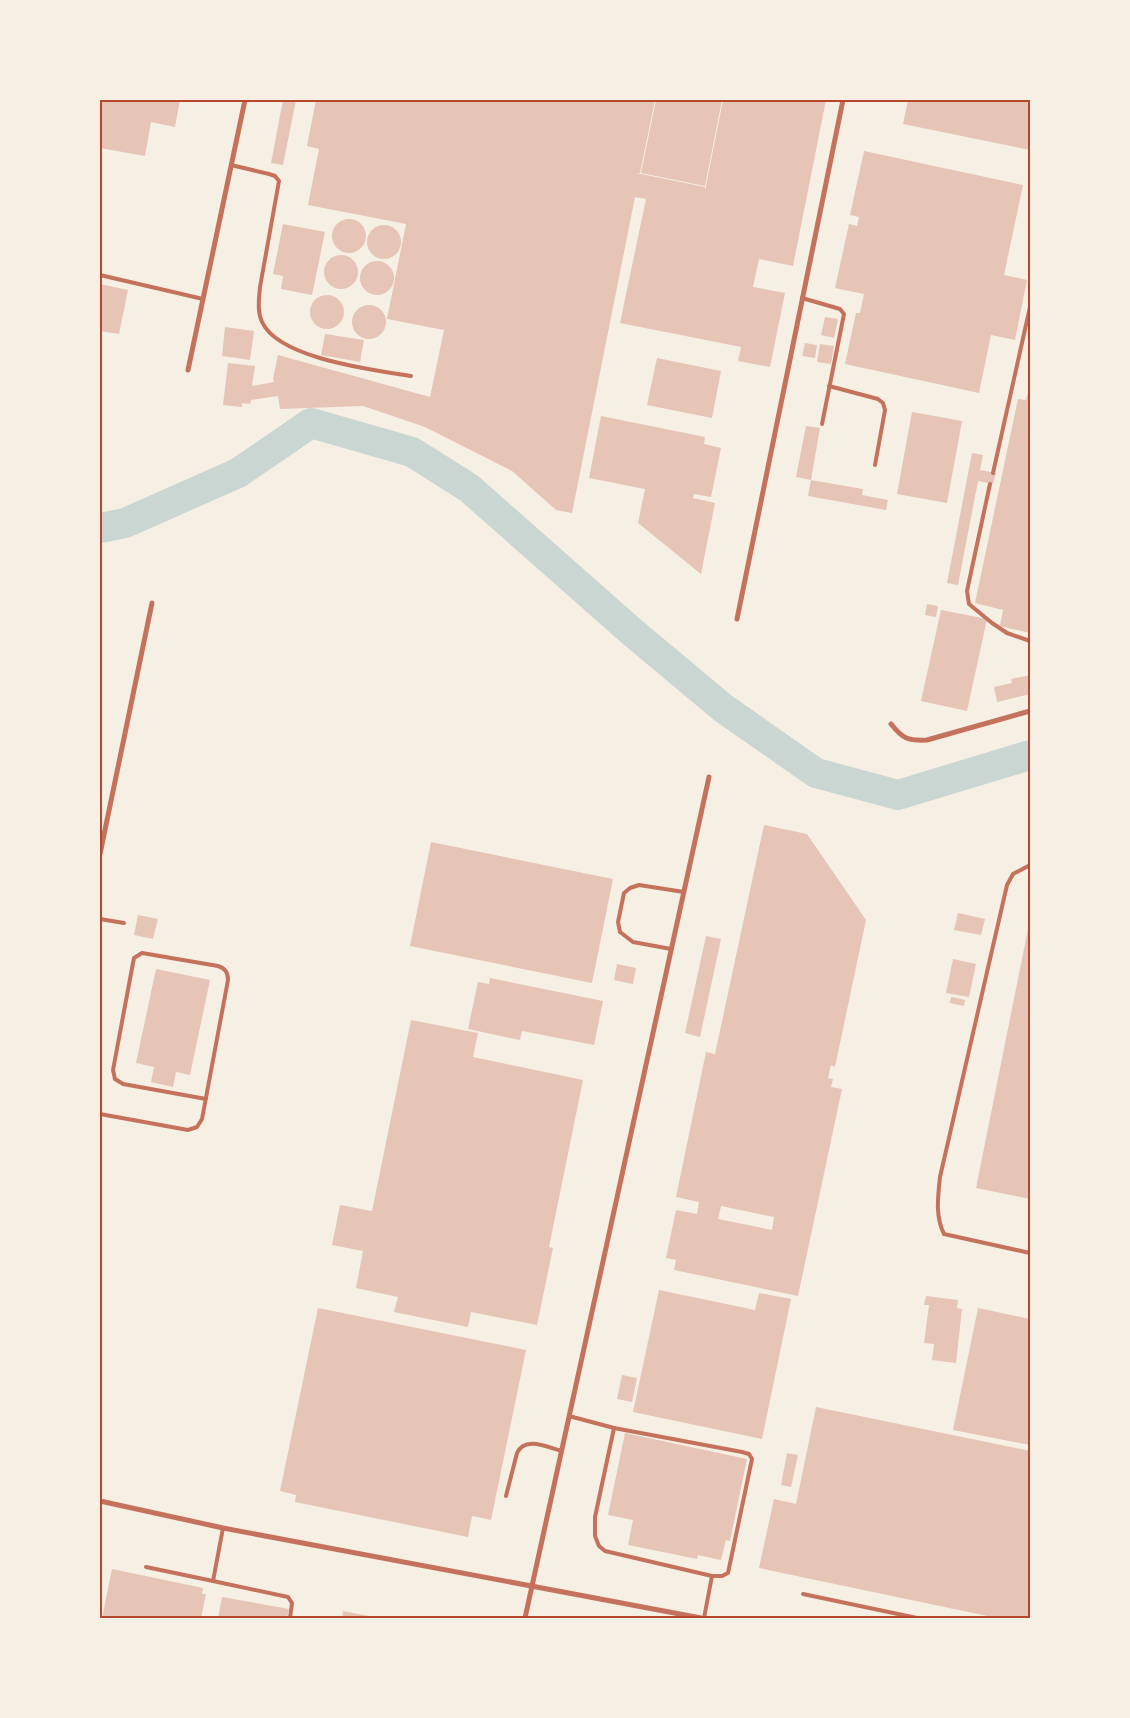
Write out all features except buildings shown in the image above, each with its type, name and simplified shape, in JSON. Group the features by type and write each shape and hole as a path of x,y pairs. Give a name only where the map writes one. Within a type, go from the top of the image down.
{"street":[{"path":"188,370 244,100"},
{"path":"736,619 843,100"},
{"path":"100,854 152,603"},
{"path":"891,724 902,736 914,740 927,740 1030,711"},
{"path":"525,1618 709,777"},
{"path":"100,1501 223,1528 703,1618"}],"lane":[{"path":"231,165 270,174 279,181 259,301 262,322 272,335 290,347 314,356 354,366 412,376"},
{"path":"100,275 203,300"},
{"path":"802,298 840,308 843,312 822,424"},
{"path":"993,472 1030,307"},
{"path":"829,386 874,397 883,403 884,410 875,465"},
{"path":"990,484 967,598 969,604 992,624 1007,633 1030,641"},
{"path":"1030,865 1013,874 1007,885 940,1176 937,1212 939,1224 944,1234 1030,1253"},
{"path":"671,949 633,942 620,932 618,922 624,894 630,888 638,885 684,892"},
{"path":"100,919 124,924"},
{"path":"100,1114 193,1129 201,1124 206,1099 228,980 226,970 218,966 147,953 138,955 133,963 113,1070 115,1079 123,1084 206,1099"},
{"path":"569,1416 614,1428 748,1454 752,1459 728,1573 722,1576 712,1576 605,1551 599,1546 595,1536 595,1517 614,1428"},
{"path":"506,1496 516,1453 520,1446 535,1444 562,1450"},
{"path":"212,1581 223,1528"},
{"path":"146,1567 288,1597 292,1603 290,1618"},
{"path":"703,1618 712,1576"},
{"path":"803,1594 917,1618"}],"waterway":[{"path":"100,528 125,523 238,473 311,423 412,452 469,488 631,631 723,708 816,773 898,795 1030,755"}]}
